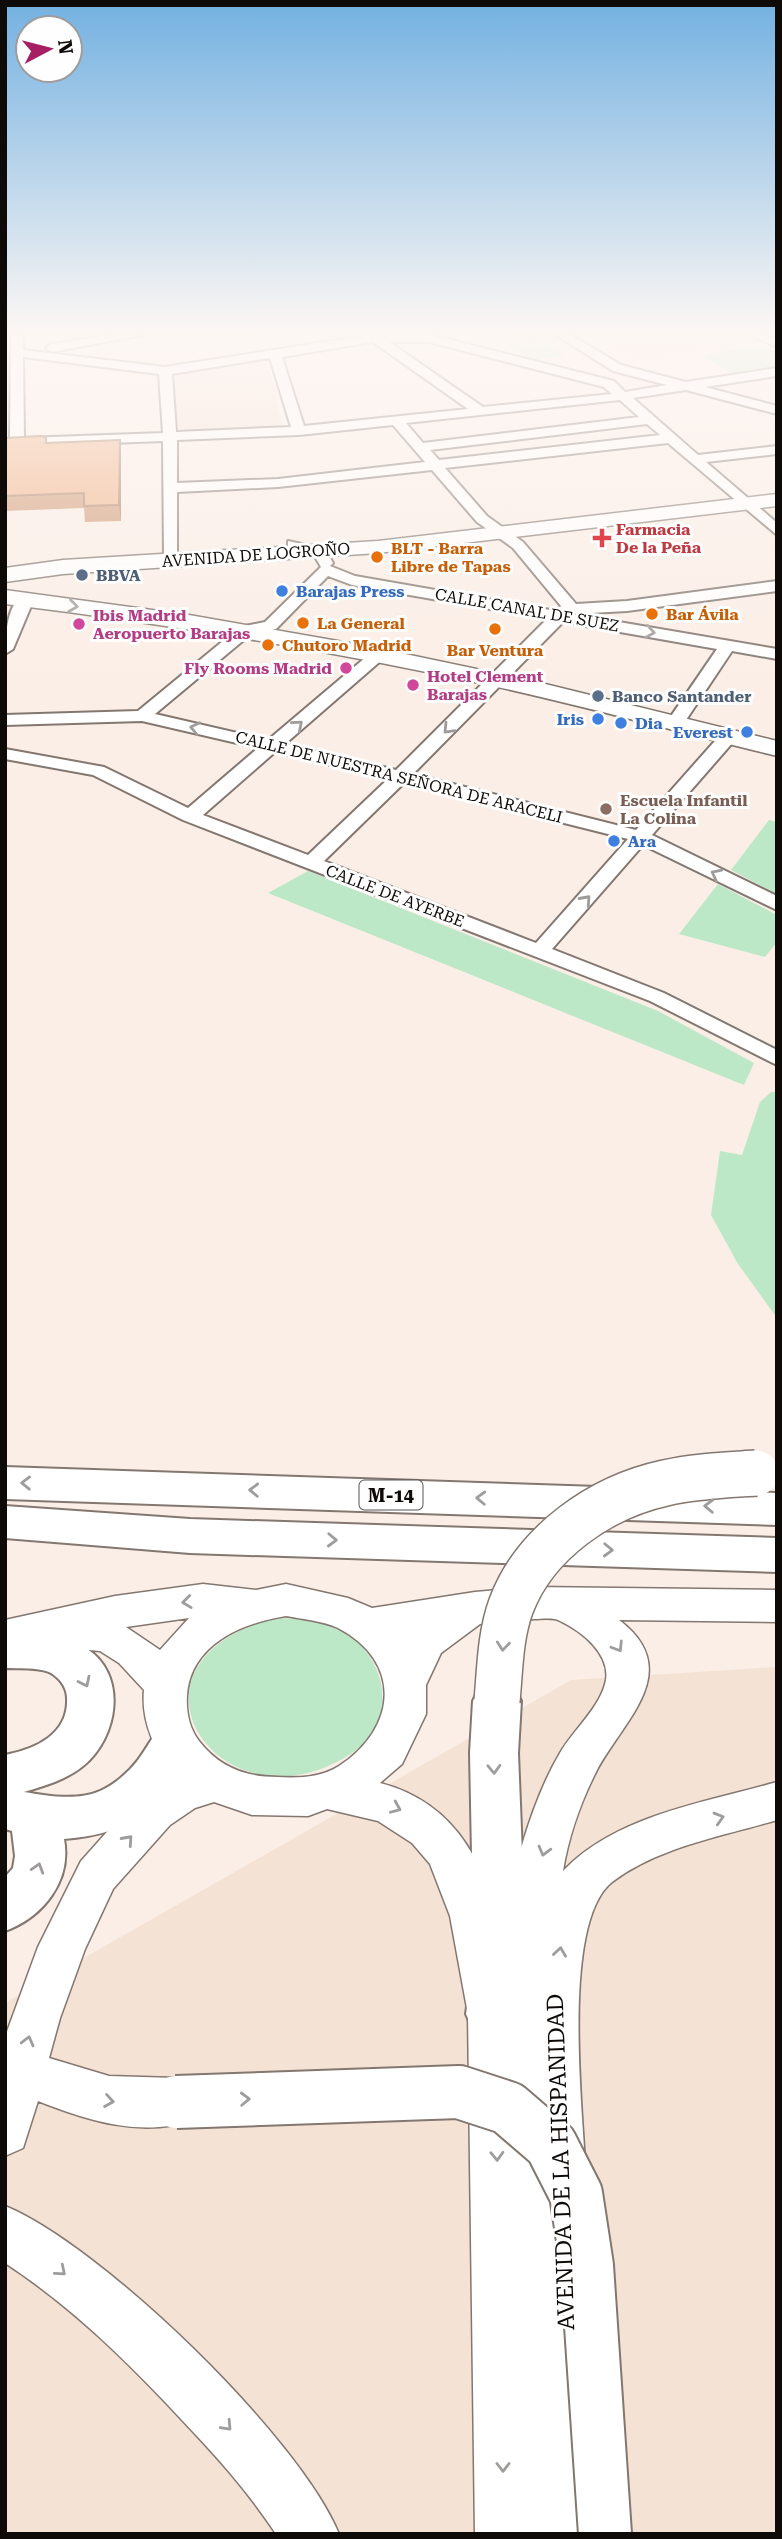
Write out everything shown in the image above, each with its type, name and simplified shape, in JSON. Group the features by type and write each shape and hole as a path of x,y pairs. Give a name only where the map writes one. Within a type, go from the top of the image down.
{"highway":[{"name":"M-14","path":"5,1483 770,1485"},
{"path":"493,2014 500,1956 494,1753 504,1630 516,1595 533,1566 556,1540 589,1514 655,1485 770,1485"},
{"path":"5,1521 190,1536 777,1555"},
{"path":"5,1543 190,1536"},
{"path":"14,1640 69,1661 83,1674 91,1694 91,1716 84,1736 48,1765 14,1800"},
{"path":"14,1800 71,1819 97,1815 134,1797 152,1779 174,1744"},
{"path":"5,1908 21,1898 34,1880 41,1857 41,1838 14,1800"}],"street":[{"path":"169,553 170,453"},
{"path":"426,453 482,519 500,530 564,612"},
{"path":"170,488 278,484 541,453"},
{"path":"690,453 777,531"},
{"path":"696,459 746,453"},
{"name":"AVENIDA DE LOGROÑO","path":"5,575 63,567 323,561 500,530 743,499 777,491"},
{"name":"AVENIDA DE LOGROÑO","path":"743,499 777,500"},
{"name":"AVENIDA DE LOGROÑO","path":"5,562 500,530"},
{"name":"CALLE CANAL DE SUEZ","path":"293,544 352,580 564,612 622,627 777,653"},
{"path":"278,632 323,561"},
{"path":"309,863 401,776 494,679 564,612 777,586"},
{"path":"5,649 16,598 246,630 278,632 494,679 777,749"},
{"path":"622,627 612,620 615,610 627,606"},
{"path":"142,716 246,630"},
{"path":"674,724 728,645"},
{"path":"190,816 378,655"},
{"name":"CALLE DE NUESTRA SEÑORA DE ARACELI","path":"5,720 142,716 401,776 642,837 777,904"},
{"path":"540,951 728,737"},
{"name":"CALLE DE AYERBE","path":"5,754 98,771 190,816 657,997 775,1054"},
{"path":"14,1640 115,1612 203,1600 255,1605"},
{"path":"286,1601 316,1603 344,1611 370,1625 394,1650 407,1681 407,1713 393,1745 366,1772 330,1791 290,1799 251,1796 215,1783 191,1765 174,1744 164,1715 165,1685 177,1658 196,1634 223,1616 255,1605 286,1601"},
{"path":"370,1625 475,1608 567,1602 777,1606"},
{"path":"545,2534 527,2054 528,1941 548,1837 576,1765 621,1700 627,1680 627,1662 618,1642 567,1602"},
{"path":"407,1681 424,1642 475,1608"},
{"path":"14,1640 96,1632 127,1644 165,1685"},
{"path":"5,2131 34,2018 62,1947 97,1875 154,1811 180,1794 215,1783"},
{"path":"330,1791 384,1803 405,1812 428,1829 449,1853 474,1916 493,2014 503,2534"},
{"name":"AVENIDA DE LA HISPANIDAD","path":"576,2534 553,2007 562,1940 576,1889 596,1868 650,1839 777,1801"},
{"path":"45,2080 101,2100 121,2103 460,2092 508,2108 551,2146 576,2194 587,2266 605,2534"},
{"path":"5,2232 47,2259 149,2344 268,2470 310,2534"}],"shaded area":[{"path":"777,1667 777,2534 5,2534 5,2003 571,1680"}],"green space":[{"path":"769,820 777,822 777,894 731,870"},
{"path":"308,871 658,1011 754,1063 744,1085 268,893"},
{"path":"718,884 777,915 777,942 765,957 679,934"},
{"path":"771,1092 777,1092 777,1318 738,1264 711,1215 720,1151 742,1155 760,1102"},
{"path":"277,1618 324,1623 354,1639 366,1651 375,1666 382,1698 380,1714 373,1730 353,1753 321,1769 278,1776 241,1769 212,1750 194,1724 189,1694 200,1664 228,1637"}],"building":[{"path":"5,453 120,453 119,505 84,506 84,493 5,496"}],"place":[{"name":"Farmacia De la Peña","path":"602,538"},
{"name":"BLT - Barra Libre de Tapas","path":"377,557"},
{"name":"BBVA","path":"82,575"},
{"name":"Barajas Press","path":"282,591"},
{"name":"Bar Ávila","path":"652,614"},
{"name":"La General","path":"303,623"},
{"name":"Ibis Madrid Aeropuerto Barajas","path":"79,624"},
{"name":"Bar Ventura","path":"495,629"},
{"name":"Chutoro Madrid","path":"268,645"},
{"name":"Fly Rooms Madrid","path":"346,668"},
{"name":"Hotel Clement Barajas","path":"413,685"},
{"name":"Banco Santander","path":"598,696"},
{"name":"Iris","path":"598,719"},
{"name":"Dia","path":"621,723"},
{"name":"Everest","path":"747,732"},
{"name":"Escuela Infantil La Colina","path":"606,809"},
{"name":"Ara","path":"614,841"}]}
